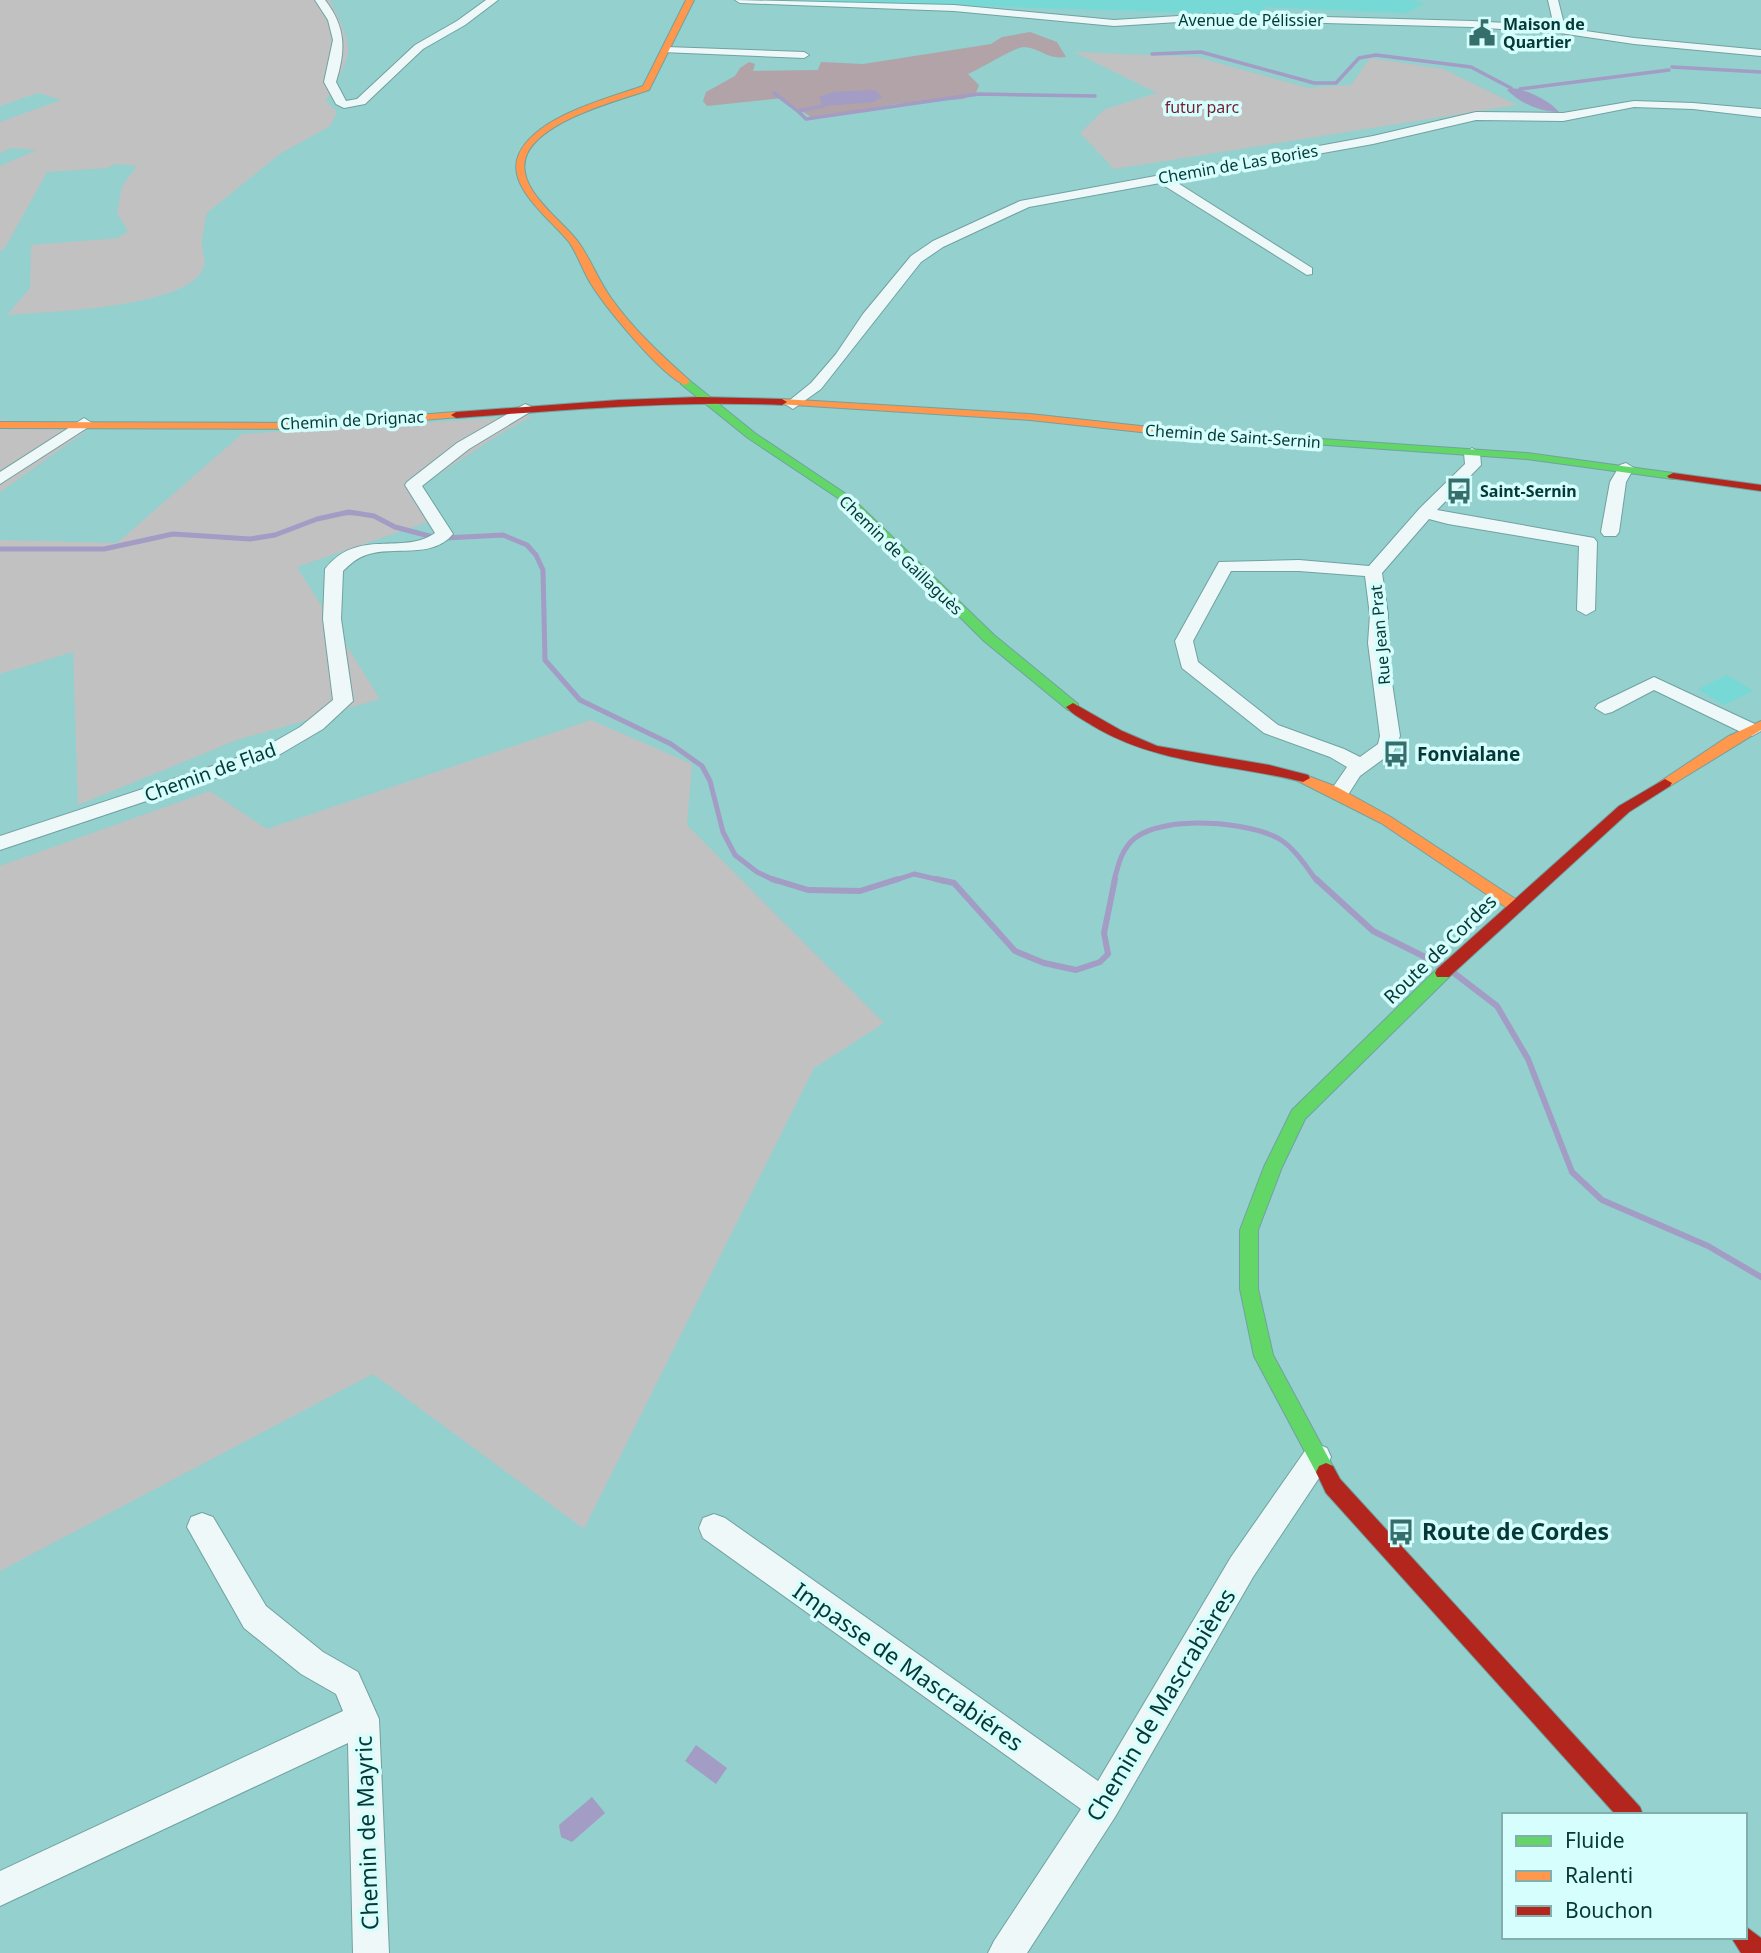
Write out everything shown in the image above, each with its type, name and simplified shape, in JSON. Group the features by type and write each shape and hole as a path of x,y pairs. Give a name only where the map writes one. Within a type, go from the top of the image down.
{"street":[{"path":"320,0 328,10 340,41 340,52 330,82 344,105 361,102 419,47 461,23 493,0"},
{"name":"Chemin de Gaillaguès","path":"690,0 646,88 570,117 550,129 522,153 520,169 524,188 549,212 580,250 597,285 622,318 704,399 747,434 846,499 995,645 1080,710 1121,736 1168,754 1243,764 1298,776 1339,793 1380,816 1515,906"},
{"name":"Avenue de Pélissier","path":"740,0 954,8 1114,23 1211,17 1460,23 1560,30 1634,41 1761,52"},
{"path":"1553,0 1560,30"},
{"path":"1413,9 1460,23"},
{"path":"666,50 804,55"},
{"name":"Chemin de Las Bories","path":"793,404 816,386 841,357 868,317 916,259 938,244 1025,204 1373,140 1476,116 1563,117 1634,104 1761,113"},
{"path":"1161,178 1307,271"},
{"name":"Chemin de Saint-Sernin","path":"704,399 1030,417 1182,434 1527,456 1756,484"},
{"name":"Chemin de Drignac","path":"0,425 84,423 312,426 525,409 704,399"},
{"name":"Chemin de Flad","path":"0,843 265,755 302,736 329,716 343,701 333,646 329,600 334,569 347,557 366,549 435,543 444,534 413,485 463,446 525,409"},
{"path":"0,479 84,423"},
{"name":"Rue Jean Prat","path":"1339,793 1353,772 1387,747 1390,736 1377,643 1379,615 1373,572 1426,512 1473,465 1472,453"},
{"path":"1611,532 1618,482 1626,468"},
{"path":"1426,512 1448,519 1588,542 1586,610"},
{"path":"1360,766 1337,752 1271,729 1189,664 1184,641 1226,566 1292,564 1340,566 1373,572"},
{"path":"1605,708 1654,683 1756,728"},
{"name":"Route de Cordes","path":"1630,1813 1333,1486 1264,1356 1249,1289 1249,1230 1273,1167 1298,1115 1428,986 1624,809 1756,728"},
{"name":"Chemin de Mascrabières","path":"1006,1953 1102,1805 1242,1567 1317,1457"},
{"name":"Chemin de Mayric","path":"202,1527 255,1617 312,1664 347,1683 363,1719 371,1953"},
{"name":"Impasse de Mascrabiéres","path":"714,1528 1102,1805"},
{"path":"0,1889 363,1719"},
{"path":"1746,1939 1758,1953"}],"shaded area":[{"path":"780,0 1410,0 1425,3 1406,13 1265,7 1265,15"},
{"path":"1030,32 1057,42 1066,57 1054,57 1024,47 1013,51 968,74 979,85 976,93 963,99 895,104 814,119 782,98 707,106 703,101 706,92 735,76 740,68 749,62 755,64 753,71 818,70 821,62 863,64 991,44 1002,37"},
{"path":"1511,88 1537,96 1559,112 1524,103 1507,90"},
{"path":"875,90 882,97 873,102 823,106 819,97 833,92"},
{"path":"1727,675 1753,691 1724,705 1698,689"},
{"path":"696,1745 727,1768 716,1784 685,1761"},
{"path":"592,1797 605,1813 572,1842 561,1837 559,1825"}],"green space":[{"path":"0,0 330,0 344,30 348,51 342,71 326,101 337,112 330,126 280,154 207,213 202,241 204,266 194,280 174,291 116,305 7,315 30,288 31,245 118,238 128,231 117,213 122,186 137,166 115,164 108,168 47,172 5,248 0,251 0,166 37,150 12,148 0,153 0,122 61,100 38,93 0,106"},
{"name":"futur parc","path":"1074,52 1196,57 1308,88 1351,85 1370,58 1443,69 1517,105 1114,169 1080,133 1105,109 1157,93"},
{"path":"532,416 417,489 431,521 297,567 380,699 237,740 78,805 73,652 0,674 0,540 117,543 242,434"},
{"path":"0,419 85,432 0,492"},
{"path":"591,720 692,764 687,825 884,1023 814,1068 584,1529 373,1374 0,1571 0,866 210,791 267,829"}],"waterway":[{"path":"1152,54 1201,52 1314,83 1336,83 1359,58 1376,55 1471,67 1511,88"},
{"path":"1672,67 1761,72"},
{"path":"1520,89 1669,70"},
{"path":"774,93 798,111"},
{"path":"798,111 806,119 979,94 1095,96"},
{"path":"798,111 823,106"},
{"path":"0,549 104,549 173,534 250,539 275,535 317,519 349,512 374,516 395,527 433,537"},
{"path":"345,513 354,513"},
{"path":"446,538 503,535 527,545 536,555 543,570 545,660 580,700 671,744 702,766 710,781 723,832 735,855 757,872 776,881"},
{"path":"1114,881 1124,852 1135,838 1166,826 1208,823 1250,828 1281,840 1317,881"},
{"path":"893,881 914,874 944,881"},
{"path":"772,879 808,890 860,891 898,879"},
{"path":"936,879 954,883 1015,951 1044,963 1076,970 1100,962 1108,954 1104,933 1115,879"},
{"path":"1316,879 1373,931 1439,964"},
{"path":"1454,973 1497,1006 1528,1059 1572,1172 1602,1200 1708,1246 1761,1277"}],"traffic: fast":[{"path":"685,382 752,436 848,500 989,638 1073,707"},
{"path":"1159,431 1527,456 1673,476"},
{"path":"1326,1472 1264,1356 1249,1289 1249,1230 1273,1167 1298,1115 1443,973"}],"traffic: slow":[{"path":"685,382 638,337 607,300 572,240 546,213 529,190 520,167 522,156 529,144 542,133 576,114 646,88 690,0"},
{"path":"782,402 1030,417 1159,431"},
{"path":"0,425 312,426 456,415"},
{"path":"1665,783 1732,740 1761,725"},
{"path":"1303,778 1386,820 1515,906"}],"traffic: jam":[{"path":"456,415 659,401 782,402"},
{"path":"1673,476 1761,488"},
{"path":"1073,707 1117,734 1152,749 1269,769 1303,778"},
{"path":"1443,973 1624,809 1665,783"},
{"path":"1326,1472 1333,1486 1630,1813"},
{"path":"1745,1939 1758,1953"}],"place":[{"name":"Maison de Quartier","path":"1482,33"},
{"name":"Saint-Sernin","path":"1459,491"},
{"name":"Fonvialane","path":"1396,754"},
{"name":"Route de Cordes","path":"1401,1532"}]}
